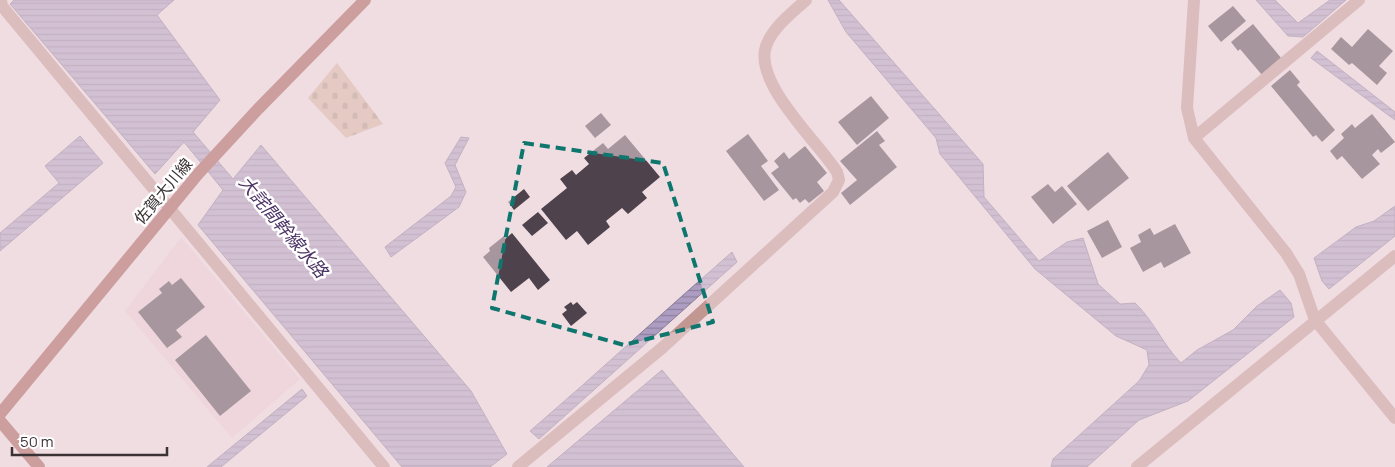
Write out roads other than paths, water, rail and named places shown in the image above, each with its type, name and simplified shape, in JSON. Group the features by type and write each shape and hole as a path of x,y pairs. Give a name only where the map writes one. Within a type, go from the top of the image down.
{"main road":[{"name":"佐賀大川線","path":"0,414 223,145 365,0"},
{"path":"0,421 39,467"}],"street":[{"path":"1,0 2,6 384,467"},
{"path":"518,467 662,348 834,192 839,180 837,172 771,86 765,67 766,49 777,28 806,0"},
{"path":"1194,0 1187,108 1194,138 1286,253 1299,274 1315,320 1395,418"},
{"path":"1194,138 1359,0"},
{"path":"1137,467 1395,256"}],"water":[{"name":"大詫間幹線水路","path":"14,0 174,0 157,15 220,100 193,132 233,179 261,145 471,391 507,454 490,467 402,467 198,225 223,190 184,142 155,174 10,4"},
{"path":"828,0 839,0 983,164 984,197 1039,261 1067,242 1083,238 1098,284 1120,304 1135,303 1148,317 1169,349 1181,363 1197,350 1233,330 1257,306 1280,290 1291,303 1294,317 1188,401 1139,420 1087,467 1051,467 1053,459 1139,381 1149,365 1147,350 1116,336 1035,269 940,154 936,138 846,32"},
{"path":"1256,0 1275,0 1298,23 1330,0 1346,0 1303,37 1288,36"},
{"path":"1317,51 1395,112 1395,120 1311,58"},
{"path":"80,136 103,163 0,251 0,233 59,183 45,166"},
{"path":"461,137 469,138 455,165 466,192 459,207 391,257 385,247 451,196 456,187 445,163"},
{"path":"1395,206 1395,236 1329,289 1322,281 1314,258 1356,227 1374,221"},
{"path":"732,252 737,262 539,439 530,431 581,386"},
{"path":"662,370 744,467 547,467"},
{"path":"302,389 307,396 221,467 207,467"}]}
